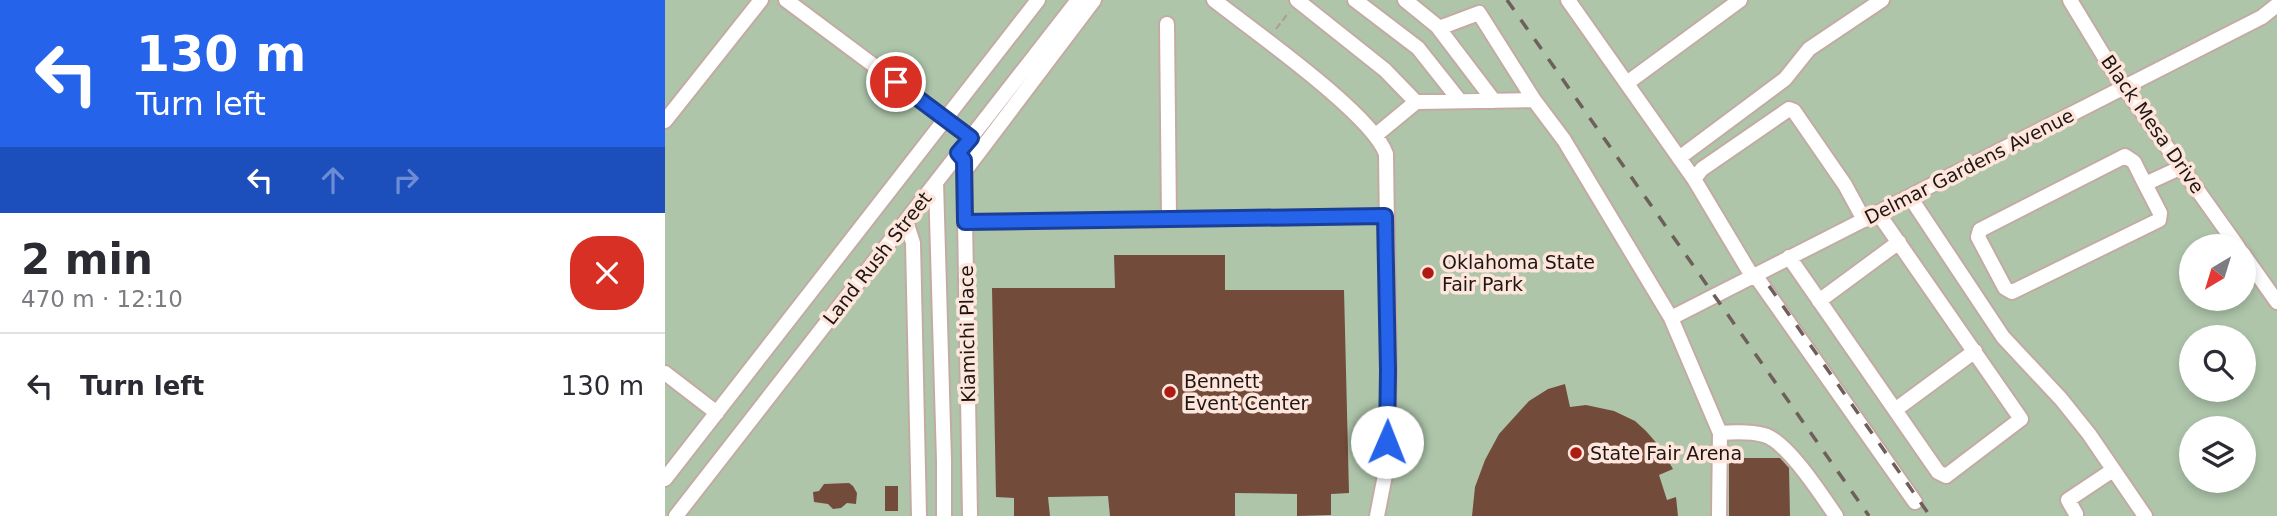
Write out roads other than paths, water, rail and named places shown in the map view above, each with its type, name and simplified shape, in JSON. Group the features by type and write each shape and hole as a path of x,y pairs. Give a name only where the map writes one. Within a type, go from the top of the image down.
{"street":[{"path":"665,121 761,0"},
{"path":"786,0 971,138"},
{"path":"665,480 1038,0"},
{"name":"Land Rush Street","path":"676,516 1078,0"},
{"path":"964,172 1094,0"},
{"path":"1214,0 1322,86 1376,135 1386,154 1387,465 1377,516"},
{"path":"1297,0 1385,70 1416,102"},
{"path":"1355,0 1418,48 1460,101"},
{"path":"1405,0 1439,28 1494,101"},
{"path":"1568,0 1694,179 1754,275 1915,502"},
{"path":"1626,83 1740,0"},
{"path":"1679,158 1784,79 1809,49 1882,0"},
{"name":"Black Mesa Drive","path":"2070,0 2113,71 2229,234"},
{"name":"Delmar Gardens Avenue","path":"1676,321 1754,275 2262,17 2277,5"},
{"path":"1439,28 1479,13 1534,100 1564,140 1676,321 1720,433 1719,516"},
{"path":"1167,24 1169,219"},
{"path":"1376,135 1416,102 1534,100"},
{"path":"1694,179 1702,169 1792,109 1845,185 1864,220"},
{"name":"Kiamichi Place","path":"958,153 964,160 970,516"},
{"path":"2126,156 2134,162 2145,184 2160,213 2159,219 2012,292 2004,288 1977,237 1980,230 2126,156"},
{"path":"2145,184 2182,166"},
{"name":"Kiamichi Place","path":"936,183 944,516"},
{"path":"1910,197 2003,337 2061,399 2145,516"},
{"path":"1789,257 1938,472 1946,476 2018,423 2020,415 1878,213"},
{"path":"965,222 1385,216"},
{"path":"906,221 913,243 919,516"},
{"path":"1819,301 1899,243"},
{"path":"2256,272 2277,302"},
{"path":"1895,410 1975,351"},
{"path":"665,373 717,413"},
{"path":"1720,433 1763,435 1775,441 1801,467 1836,516"},
{"path":"2076,514 2068,500 2113,470"}],"railway":[{"path":"1507,0 1869,516"},
{"path":"1769,286 1930,516"}],"place":[{"name":"Oklahoma State Fair Park","path":"1428,273"},
{"name":"Bennett Event Center","path":"1170,392"},
{"name":"State Fair Arena","path":"1576,453"}]}
